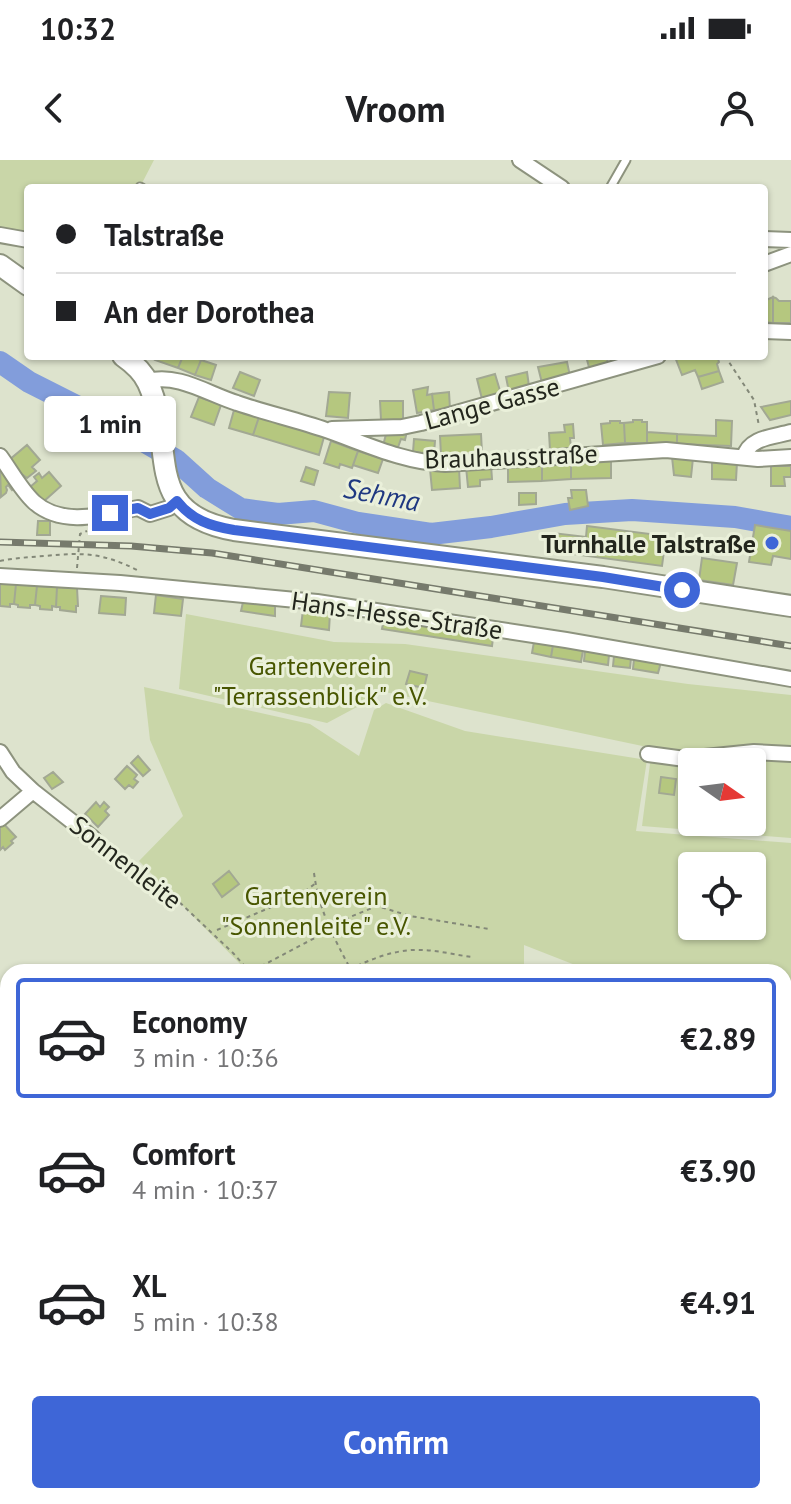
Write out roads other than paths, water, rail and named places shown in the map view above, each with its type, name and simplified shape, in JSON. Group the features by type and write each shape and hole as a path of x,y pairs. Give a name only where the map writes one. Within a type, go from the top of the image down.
{"main road":[{"path":"0,265 24,282"},
{"path":"128,360 148,381 155,403 164,470 177,501 196,519 208,525 603,577 791,606"}],"street":[{"path":"520,160 556,184"},
{"path":"0,235 24,239"},
{"path":"768,239 791,240"},
{"path":"768,263 791,254"},
{"path":"768,331 791,332"},
{"name":"Lange Gasse","path":"324,430 402,427 421,423 644,360"},
{"name":"Brauhausstraße","path":"148,381 173,379 236,403 425,463 666,450 758,459 791,457"},
{"path":"744,457 751,445 791,432"},
{"path":"0,456 32,501 60,516 82,518 138,508 150,514 169,508 177,501"},
{"name":"Hans-Hesse-Straße","path":"0,576 317,602 791,679"},
{"name":"Sonnenleite","path":"0,752 13,772 33,791 93,838"},
{"path":"648,754 685,759 754,752 791,754"},
{"path":"0,819 33,791"}],"lane":[{"path":"612,184 626,160"}],"waterway":[{"name":"Sehma","path":"0,362 29,382 176,460 207,488 241,509 278,514 314,511 358,523 431,534 565,514 632,510 735,517 791,527"}],"railway":[{"path":"0,542 131,546 212,553 791,646"}],"place":[{"name":"Turnhalle Talstraße","path":"772,543"}],"park label":[{"name":"Gartenverein \"Terrassenblick\" e.V.","path":"320,680"},
{"name":"Gartenverein \"Sonnenleite\" e.V.","path":"316,910"}]}
